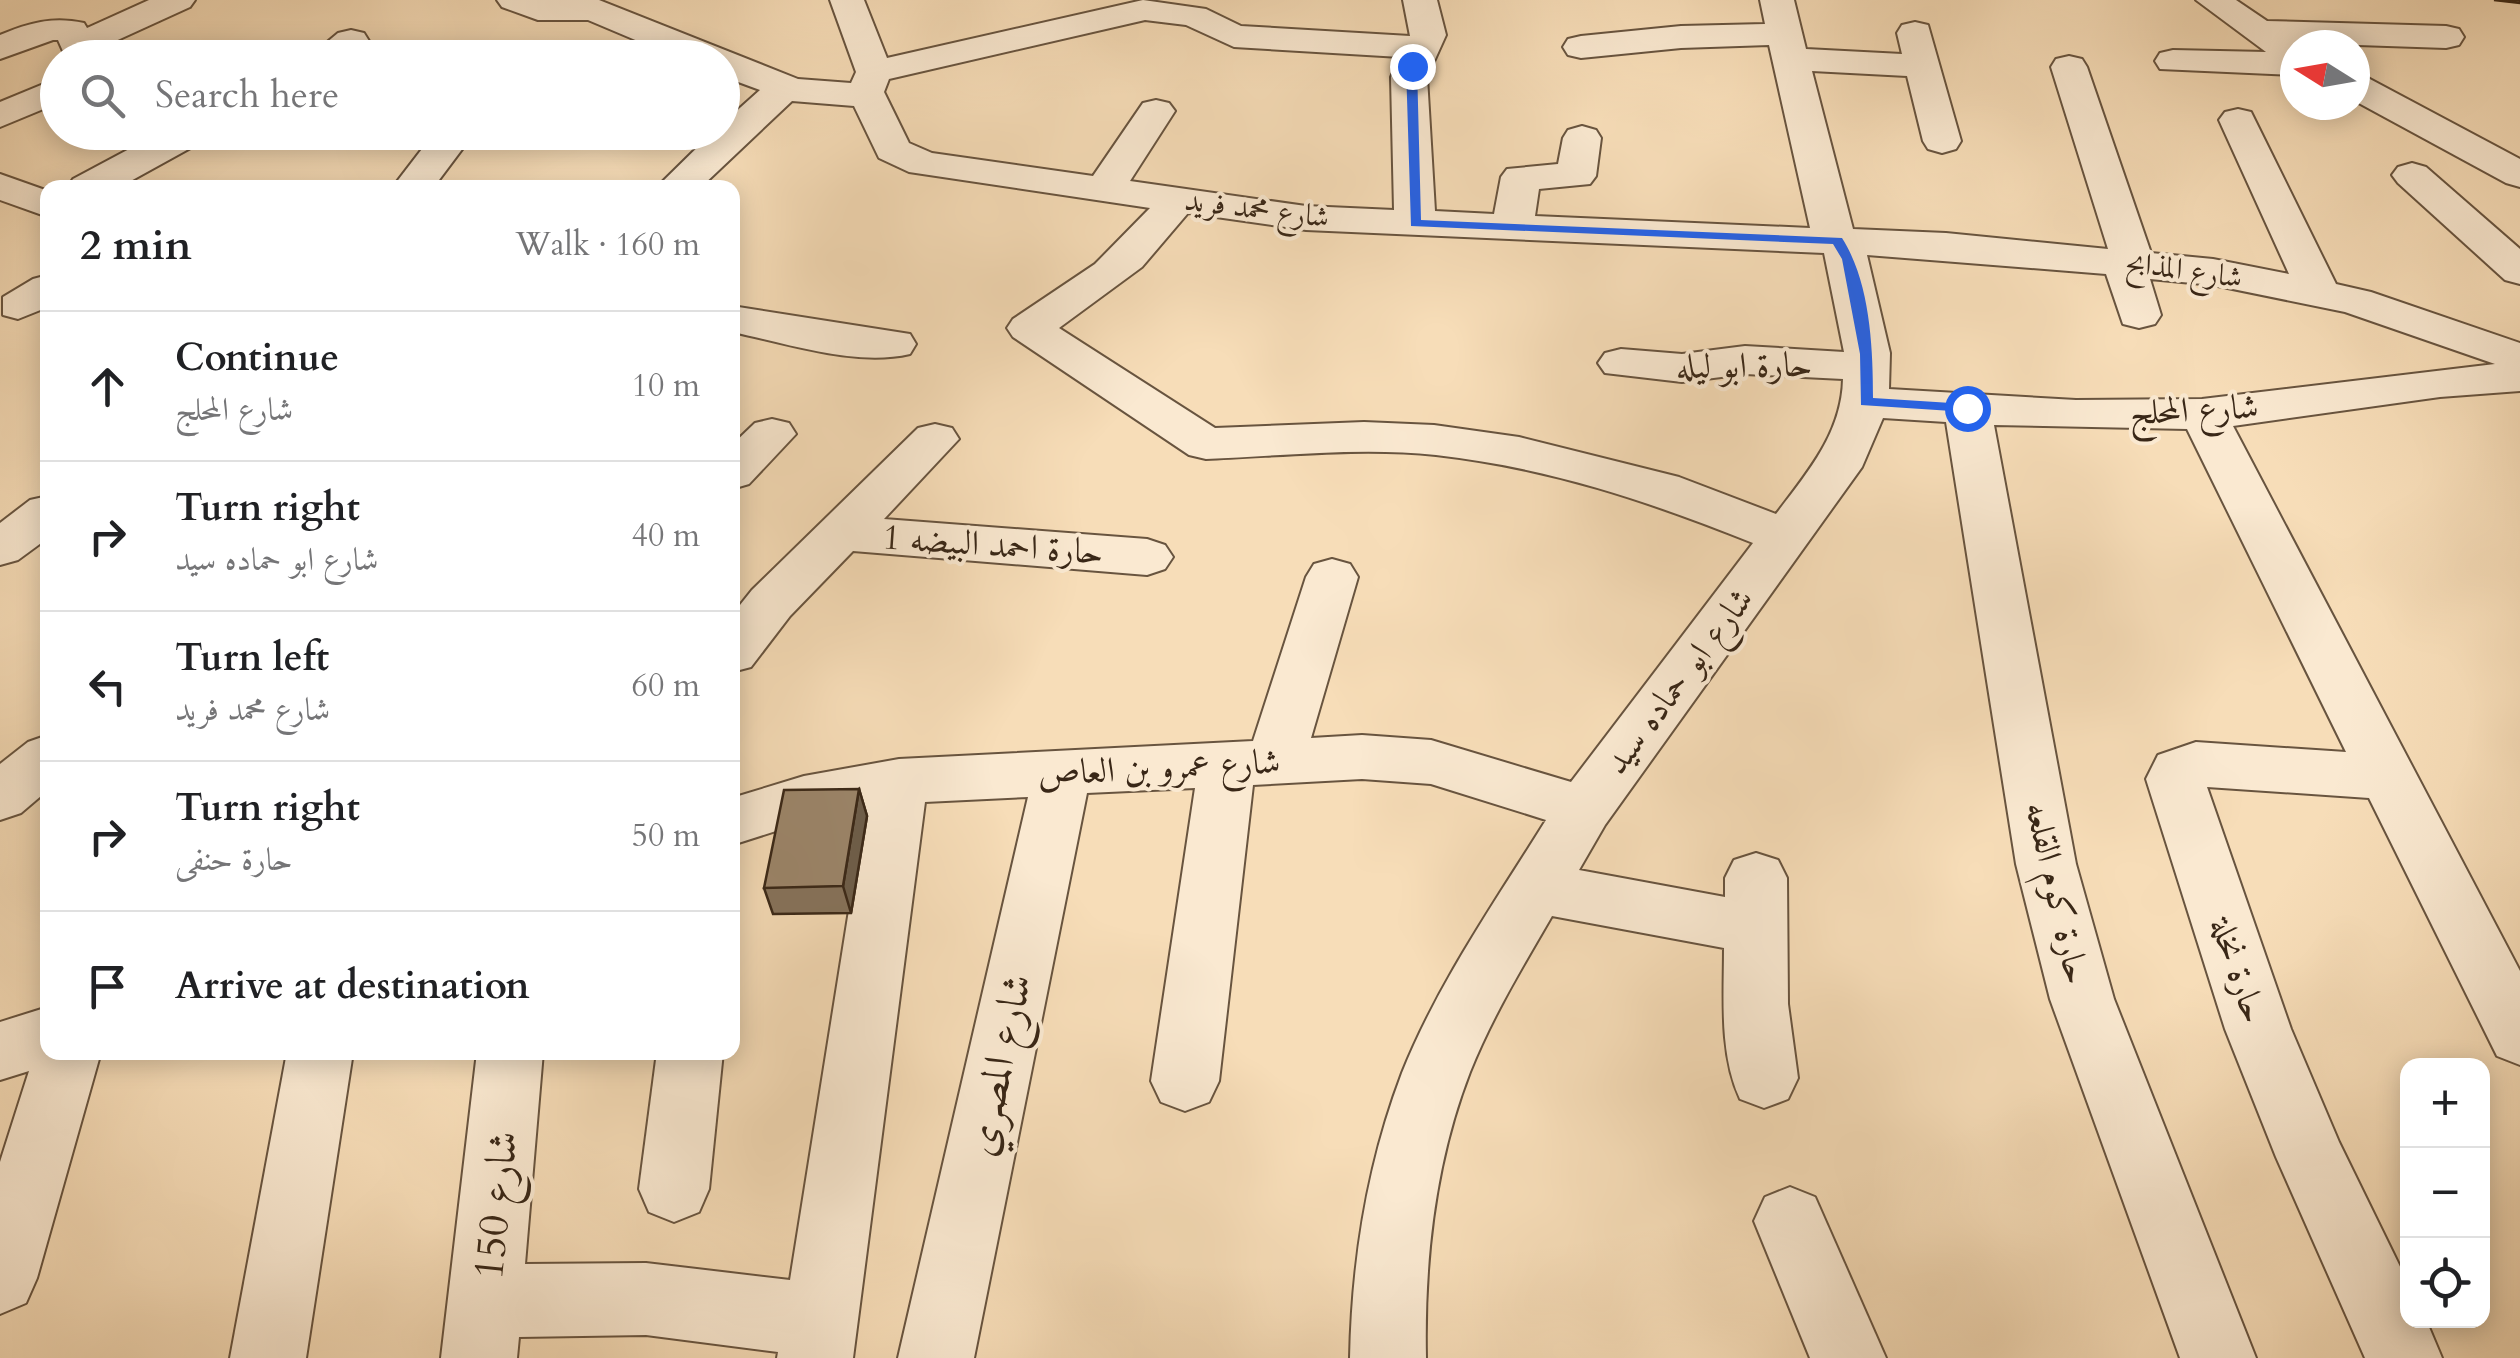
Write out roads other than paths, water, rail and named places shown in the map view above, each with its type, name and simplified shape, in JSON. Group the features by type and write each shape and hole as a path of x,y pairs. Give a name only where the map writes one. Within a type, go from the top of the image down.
{"street":[{"path":"102,40 178,0"},
{"path":"514,0 538,10 593,9 668,40"},
{"name":"شارع محمد فريد","path":"847,0 873,101 892,150 908,160 1306,218 1837,240"},
{"path":"1415,223 1409,77 1424,48 1428,28 1420,0"},
{"path":"2214,0 2280,46"},
{"path":"740,70 784,88 869,83 1145,10 1194,16 1234,36 1424,48"},
{"path":"0,48 58,28 71,31 76,40"},
{"path":"1914,29 1942,142"},
{"path":"1581,47 1784,31 1924,66"},
{"path":"1784,31 1828,222 1848,259 1867,384"},
{"path":"2255,32 2446,37"},
{"path":"641,40 654,34"},
{"path":"2173,62 2280,64"},
{"path":"2069,67 2128,262 2139,315"},
{"path":"740,129 784,88"},
{"path":"2370,93 2511,163"},
{"path":"0,116 40,97"},
{"path":"1103,190 1156,112"},
{"path":"2238,120 2318,291"},
{"path":"1512,227 1520,177 1576,176 1582,138"},
{"path":"102,180 158,150"},
{"path":"418,180 442,150"},
{"path":"685,180 717,150"},
{"path":"2412,174 2520,270"},
{"path":"0,186 40,202"},
{"path":"1177,200 1148,242 1116,272 1029,328 1206,444 1364,437 1434,440 1518,452 1662,488 1786,537"},
{"path":"0,224 40,206"},
{"name":"شارع المذابح","path":"1837,240 2128,262 2318,291 2520,358"},
{"path":"740,321 843,340 894,344"},
{"name":"حارة ابو ليله","path":"1620,362 1682,368 1745,360 1867,384"},
{"name":"شارع المحلج","path":"1867,384 1967,408 2203,414 2302,404 2431,384 2520,377"},
{"name":"شارع ابو حماده سيد","path":"1388,1358 1388,1289 1405,1173 1436,1072 1478,985 1584,809 1846,456 1867,384"},
{"name":"حارة كوم القلعه","path":"1967,408 2046,864 2082,999 2218,1358"},
{"path":"2203,414 2520,1036"},
{"path":"740,466 772,434"},
{"path":"740,642 838,533 935,438"},
{"name":"حارة احمد البيضه 1","path":"838,533 1147,558"},
{"path":"1185,1082 1251,763 1332,578"},
{"name":"شارع عمرو بن العاص","path":"740,820 804,800 899,781 1408,758 1584,809"},
{"path":"0,797 40,764"},
{"name":"حارة نخلة","path":"2388,777 2196,764 2178,772 2175,780 2258,1029 2311,1157 2404,1358"},
{"name":"شارع المصري","path":"936,1358 1062,773"},
{"path":"482,1330 646,1298 818,1339 899,781"},
{"path":"1538,888 1756,903 1756,1004 1764,1078"},
{"path":"0,1051 40,1038"},
{"path":"0,1278 66,1060"},
{"path":"268,1358 319,1060"},
{"name":"شارع 150","path":"482,1330 509,1060"},
{"path":"674,1189 689,1060"},
{"path":"1790,1221 1848,1358"}]}
